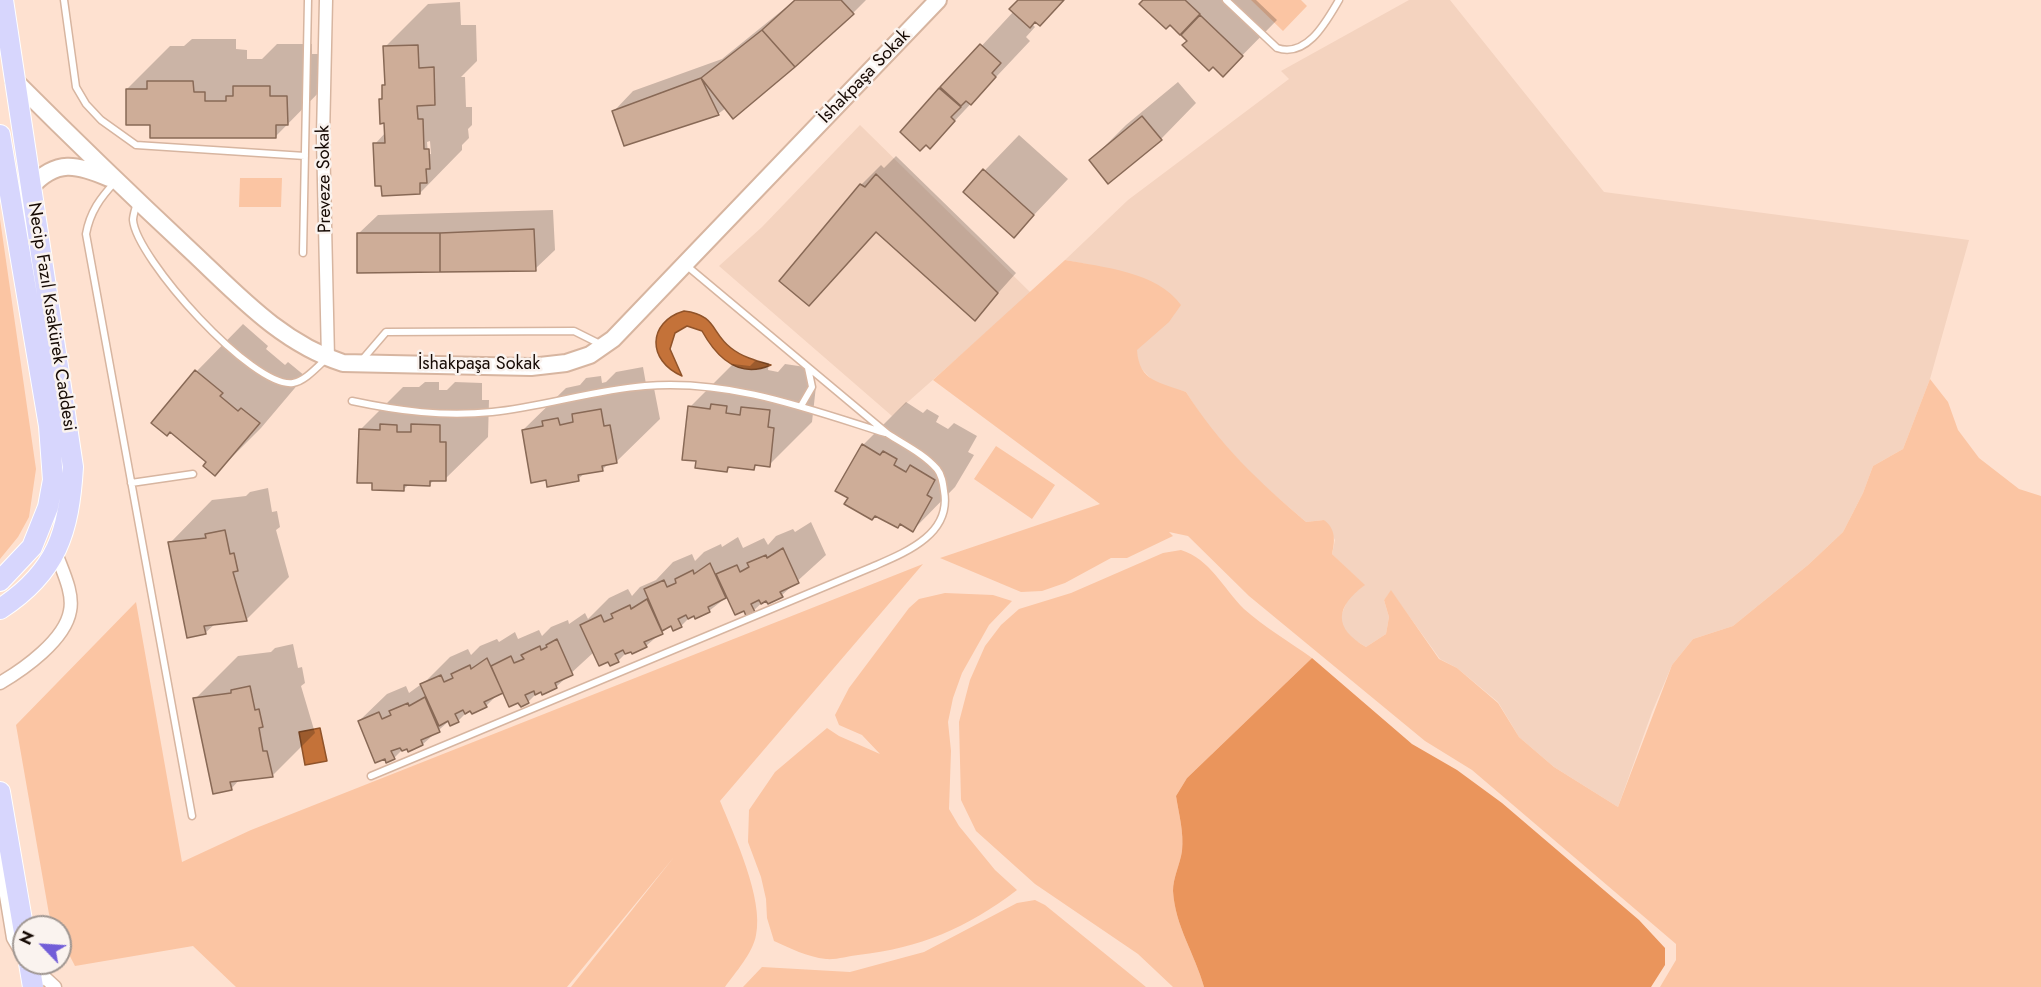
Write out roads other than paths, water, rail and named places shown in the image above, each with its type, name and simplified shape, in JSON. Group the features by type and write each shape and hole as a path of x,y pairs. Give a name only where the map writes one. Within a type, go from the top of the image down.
{"main road":[{"name":"Necip Fazıl Kısakürek Caddesi","path":"0,609 19,597 39,577 56,553 70,506 73,467 3,0"},
{"name":"Necip Fazıl Kısakürek Caddesi","path":"0,135 50,426 53,480 48,507 32,547 0,581"},
{"path":"0,792 21,915"}],"street":[{"name":"Preveze Sokak","path":"326,0 323,137 327,358"},
{"name":"İshakpaşa Sokak","path":"14,80 137,201 264,319 295,343 343,363 531,367 566,363 590,355 614,339 938,0"},
{"path":"31,187 42,175 52,169 72,166 116,181"},
{"path":"0,683 38,657 57,636 70,612 68,588 56,553"},
{"path":"0,860 12,932"},
{"path":"42,975 55,987"}],"lane":[{"path":"64,0 76,87 86,104 101,120 136,145 306,156"},
{"path":"303,253 308,0"},
{"path":"1226,0 1277,48 1287,52 1301,46 1320,32 1339,0"},
{"path":"116,181 98,201 89,220 86,234 192,816"},
{"path":"137,201 133,220 139,238 166,280 196,316 245,362 273,379 292,383 305,377 327,358"},
{"path":"371,776 872,567 922,543 941,522 945,510 943,483 939,471 924,457 888,434 685,265"},
{"path":"360,364 386,332 574,331 603,346"},
{"path":"801,406 812,387 808,367"},
{"path":"352,401 413,412 449,415 494,412 645,386 690,385 732,389 801,406 888,434"},
{"path":"131,483 192,474"}]}
